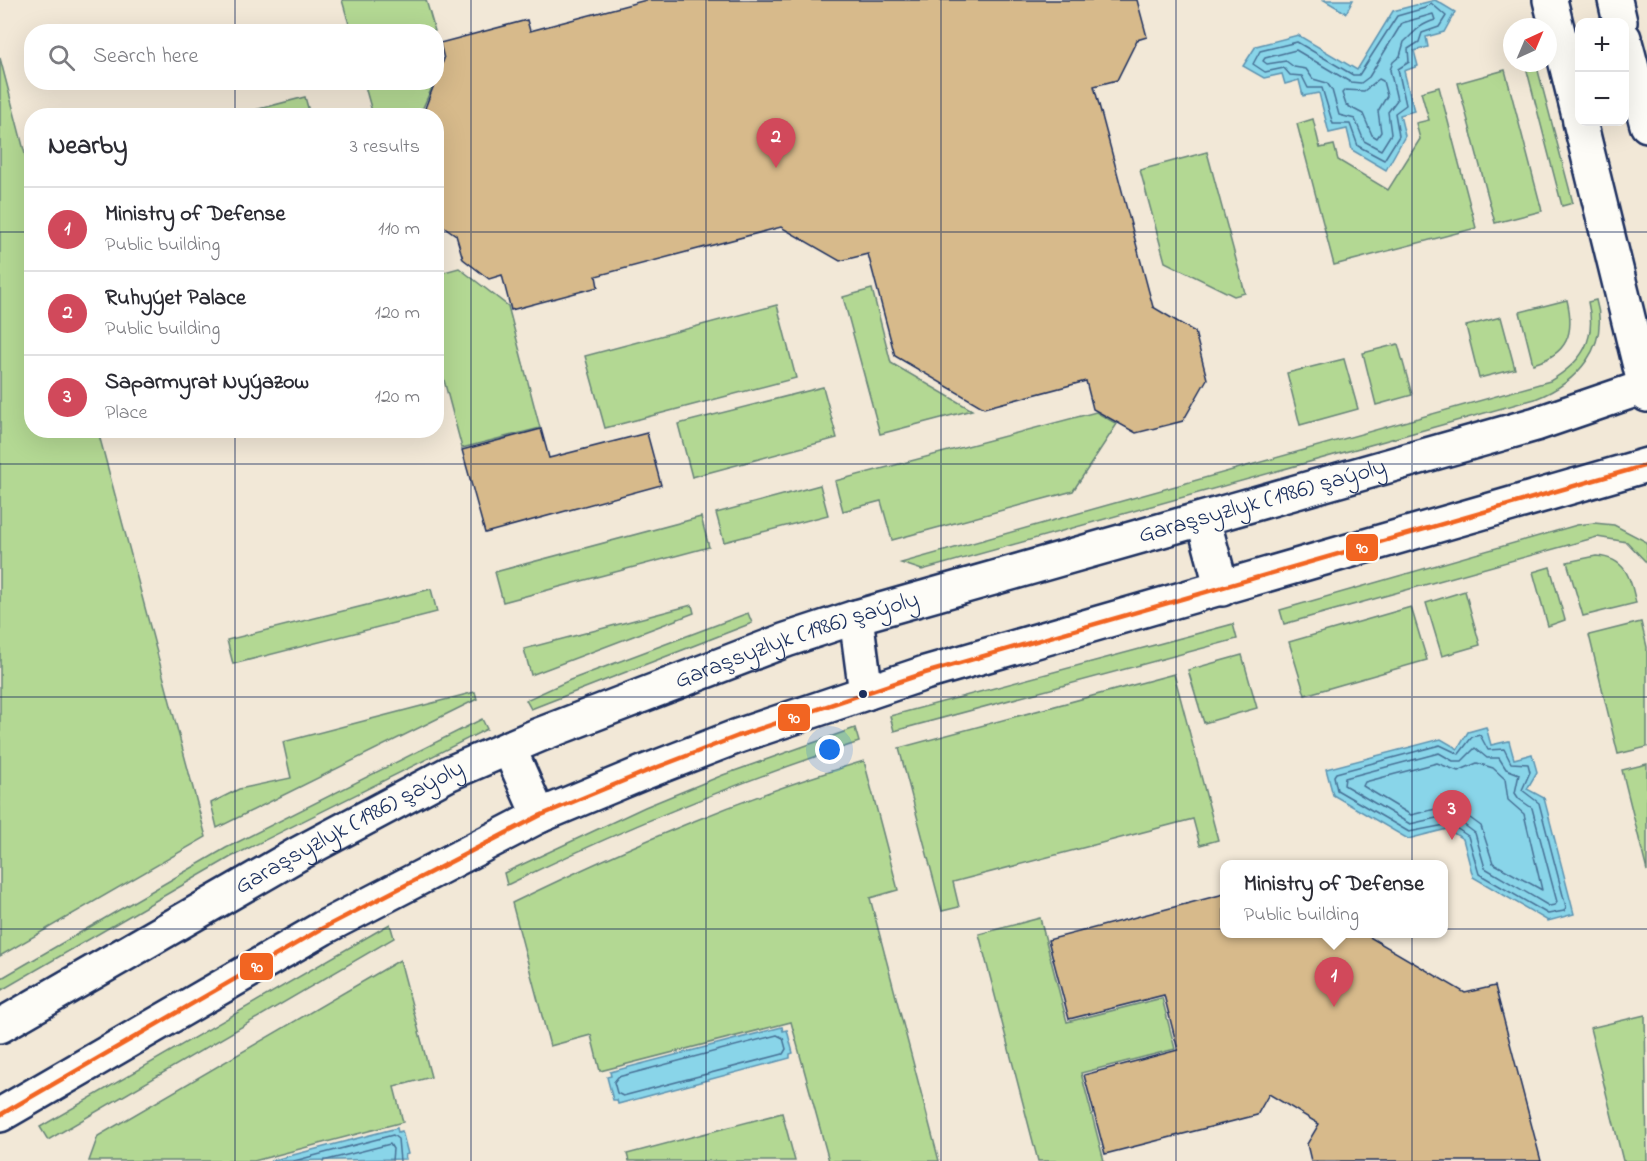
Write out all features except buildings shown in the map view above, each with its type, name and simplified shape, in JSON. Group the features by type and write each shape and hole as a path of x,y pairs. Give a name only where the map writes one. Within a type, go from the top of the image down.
{"main road":[{"path":"1550,0 1575,101"},
{"path":"1615,0 1619,18"},
{"path":"1629,57 1647,125"},
{"path":"1581,126 1646,389"},
{"name":"Garaşsyzlyk (1986) şaýoly","path":"0,1026 298,854 450,773 786,640 856,617 1536,424 1646,389"},
{"path":"0,1115 323,928 538,816 738,736 866,693 1647,465"},
{"path":"1203,519 1222,589"},
{"path":"856,617 866,693"},
{"path":"509,748 538,816"}],"green space":[{"path":"342,0 426,0 433,24 349,24"},
{"path":"0,58 24,150 24,438 100,438 206,837 0,956"},
{"path":"1503,71 1506,72 1542,211 1495,223 1458,83"},
{"path":"1527,72 1538,72 1573,203 1562,206"},
{"path":"1439,87 1476,228 1334,265 1297,124 1313,119 1320,148 1334,145 1338,160 1388,190 1420,139 1416,123 1429,120 1421,92"},
{"path":"366,90 431,90 423,108 371,108"},
{"path":"305,97 308,108 263,108"},
{"path":"1207,152 1245,293 1234,296 1165,262 1140,170"},
{"path":"459,268 508,306 540,428 462,448 444,380 444,272"},
{"path":"872,289 891,363 972,410 880,434 843,297"},
{"path":"1567,300 1570,323 1566,341 1554,354 1533,364 1520,312"},
{"path":"1596,300 1599,317 1598,333 1594,347 1586,361 1564,383 1535,399 922,570 901,563 1550,381 1571,366 1584,349 1590,328 1588,302"},
{"path":"777,305 796,378 605,428 585,356"},
{"path":"1501,317 1515,369 1479,378 1466,326"},
{"path":"1398,344 1412,395 1376,405 1363,353"},
{"path":"1344,359 1358,409 1300,425 1287,373"},
{"path":"823,387 837,438 692,477 678,424"},
{"path":"1096,412 1117,424 1073,491 892,540 881,501 843,511 835,481"},
{"path":"820,485 828,515 724,542 716,513"},
{"path":"701,517 709,547 503,602 495,572"},
{"path":"1594,523 1614,525 1643,540 1647,545 1647,563 1627,542 1597,537 1284,624 1280,610 1577,525"},
{"path":"1596,556 1614,561 1625,570 1636,603 1583,616 1567,562"},
{"path":"1550,567 1565,620 1548,626 1533,572"},
{"path":"431,589 437,612 233,664 227,640"},
{"path":"1465,591 1480,645 1442,656 1426,603"},
{"path":"692,605 694,613 531,675 524,649"},
{"path":"1411,607 1427,660 1305,695 1289,642"},
{"path":"748,613 752,623 531,709 526,700 570,680"},
{"path":"1641,622 1647,647 1647,747 1618,754 1589,635"},
{"path":"1233,624 1237,639 894,731 890,716"},
{"path":"1242,655 1257,708 1204,723 1188,670"},
{"path":"1174,674 1218,840 1200,845 1193,819 953,882 959,907 942,911 899,748"},
{"path":"475,692 477,699 217,828 211,803 239,789 291,778 283,742"},
{"path":"482,719 487,729 231,857 0,991 0,979 226,848"},
{"path":"855,728 859,742 680,807 507,885 504,873 645,807 723,775"},
{"path":"864,761 898,890 870,898 939,1161 829,1161 791,1022 600,1071 591,1035 550,1046 512,903 685,824 774,790"},
{"path":"1647,764 1647,871 1622,770"},
{"path":"1040,918 1067,1022 1162,998 1175,1049 1081,1073 1104,1161 1038,1161 979,934"},
{"path":"390,924 394,938 48,1140 40,1127"},
{"path":"400,960 431,1077 394,1087 403,1122 254,1161 89,1161 98,1136"},
{"path":"1645,1015 1647,1161 1623,1161 1590,1028"},
{"path":"782,1113 795,1161 629,1161 627,1154"}],"water":[{"path":"1324,0 1353,0 1346,13"},
{"path":"1435,0 1455,12 1444,32 1426,37 1428,47 1414,51 1418,66 1404,71 1414,111 1400,115 1405,136 1386,170 1352,150 1347,129 1329,133 1319,93 1303,96 1299,80 1285,84 1282,74 1264,78 1243,66 1256,46 1298,35 1357,70 1393,11"},
{"path":"1486,727 1491,745 1509,741 1514,759 1532,754 1537,772 1527,789 1544,798 1574,914 1548,921 1473,877 1463,839 1447,829 1408,839 1333,795 1326,769 1441,739 1458,749 1468,732"},
{"path":"782,1027 783,1031 787,1030 793,1053 790,1054 790,1058 618,1104 617,1100 613,1100 607,1077 611,1076 610,1072"},
{"path":"397,1128 398,1132 402,1131 408,1154 405,1155 406,1159 270,1161"}],"transit line":[{"name":"90","path":"0,1115 323,928 539,816 645,772 738,736 925,673 1647,465"}],"place":[{"name":"Ruhyýet Palace","path":"776,168"},
{"name":"Saparmyrat Nyýazow","path":"1452,840"},
{"name":"Ministry of Defense","path":"1334,1007"}]}
